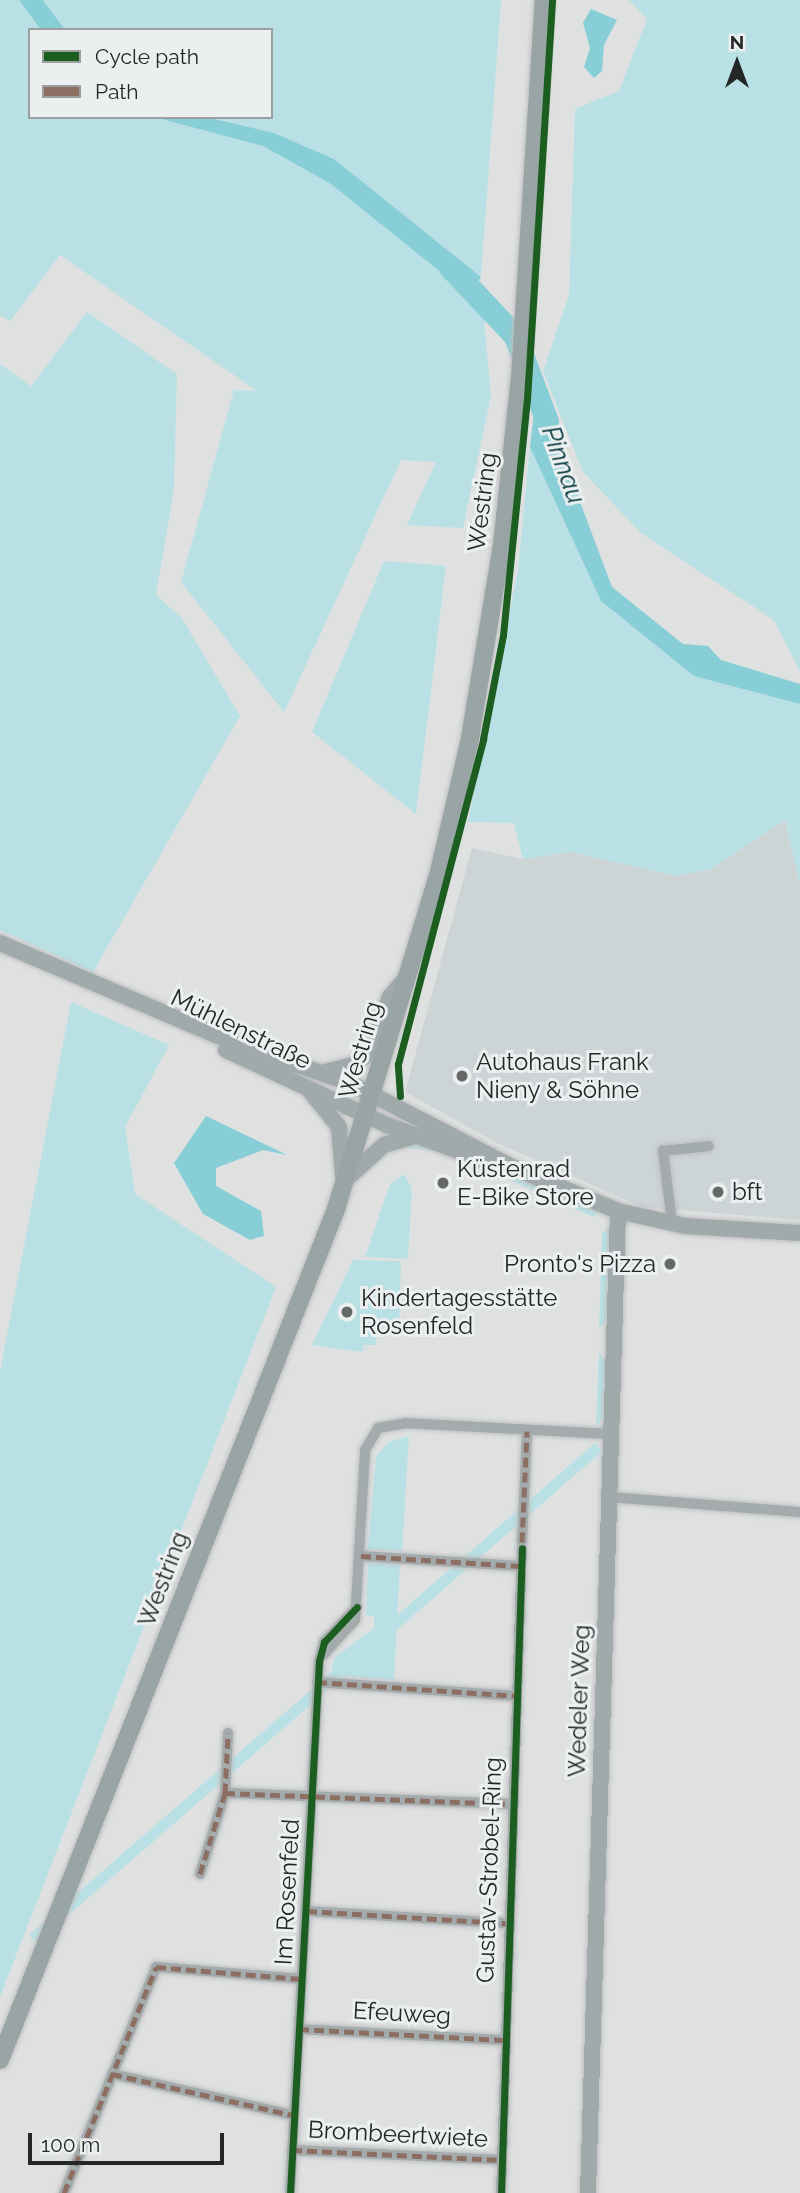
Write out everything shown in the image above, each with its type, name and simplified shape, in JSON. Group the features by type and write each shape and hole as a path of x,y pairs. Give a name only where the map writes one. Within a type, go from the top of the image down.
{"main road":[{"name":"Westring","path":"0,2060 343,1182 373,1096 405,979 432,898 470,738 502,545 529,246 544,0"},
{"name":"Mühlenstraße","path":"0,943 144,1006 416,1136 514,1168"},
{"path":"320,1073 340,1072 370,1051 390,997 405,979"},
{"name":"Mühlenstraße","path":"144,1006 373,1096 514,1168 618,1212 685,1226 800,1233"},
{"path":"303,1084 339,1127 343,1182"},
{"path":"343,1182 377,1149 416,1136"},
{"name":"Wedeler Weg","path":"588,2193 618,1212"}],"street":[{"path":"671,1214 663,1151 709,1146"},
{"name":"Im Rosenfeld","path":"290,2193 292,2115 307,1910 319,1661 355,1620 361,1556 365,1450 378,1428 405,1423 610,1434"},
{"name":"Gustav-Strobel-Ring","path":"501,2193 509,1804 527,1431"},
{"path":"608,1497 800,1512"},
{"path":"361,1556 520,1566"},
{"path":"317,1682 515,1696"},
{"path":"200,1874 226,1793 228,1733"},
{"name":"Im Rosenfeld","path":"226,1793 312,1795"},
{"path":"312,1795 509,1804"},
{"path":"307,1910 506,1923"},
{"path":"66,2193 156,1967 302,1979"},
{"name":"Efeuweg","path":"299,2029 503,2040"},
{"path":"112,2074 292,2115"},
{"name":"Brombeertwiete","path":"292,2150 502,2160"}],"shaded area":[{"path":"0,0 19,0 40,28 28,28 28,119 162,119 263,146 331,184 469,295 484,320 491,396 463,528 407,525 436,462 401,460 284,712 181,582 234,390 257,391 60,255 10,321 0,315"},
{"path":"43,0 501,0 481,277 334,159 274,133 214,119 273,119 273,28 64,28"},
{"path":"629,0 800,0 800,671 774,620 641,533 583,472 543,371 569,295 575,109 619,91 647,19"},
{"path":"87,312 177,374 174,489 156,595 181,617 240,716 93,972 0,930 0,364 31,386"},
{"path":"530,447 601,601 694,676 800,704 800,884 785,820 711,869 676,876 571,852 523,859 514,823 468,822 518,570"},
{"path":"384,561 446,566 416,814 312,732"},
{"path":"785,820 800,884 800,1220 642,1207 497,1143 405,1092 472,848 523,859 571,852 676,876 711,869"},
{"path":"71,1002 169,1045 125,1127 135,1194 276,1287 0,1997 0,1371"},
{"path":"414,1143 464,1156 597,1212 594,1217 448,1153 395,1146"},
{"path":"404,1174 412,1188 408,1259 365,1257 390,1184"},
{"path":"609,1229 606,1321 599,1329 602,1233"},
{"path":"353,1260 401,1261 399,1328 377,1327 376,1345 363,1345 363,1352 312,1345"},
{"path":"599,1352 605,1361 604,1417 596,1426"},
{"path":"409,1436 402,1551 368,1549 376,1457 388,1442"},
{"path":"595,1443 602,1451 36,1943 29,1935"},
{"path":"368,1563 400,1564 394,1680 331,1675 335,1657 374,1628 374,1616 366,1616"}],"water":[{"path":"19,0 43,0 64,28 40,28"},
{"path":"591,9 617,20 604,45 602,71 594,78 584,67 590,48 583,23"},
{"path":"162,119 214,119 274,133 334,159 481,277 469,295 331,184 263,146"},
{"path":"537,387 612,587 683,644 708,646 721,660 800,684 800,704 694,676 601,601 530,447"},
{"path":"206,1116 287,1155 263,1150 216,1168 216,1186 261,1211 264,1236 250,1240 203,1214 174,1163"}],"waterway":[{"name":"Pinnau","path":"450,267 515,336 547,421"}],"marked path":[{"path":"522,1542 527,1431"},
{"path":"361,1556 520,1566"},
{"path":"317,1682 515,1696"},
{"path":"225,1793 228,1733"},
{"path":"200,1874 225,1793 509,1804"},
{"path":"307,1911 506,1923"},
{"path":"64,2193 156,1967 302,1979"},
{"path":"299,2029 503,2040"},
{"path":"112,2074 292,2115"},
{"path":"292,2150 502,2160"}],"cycle path":[{"path":"400,1096 398,1064 483,739 503,635 527,399 552,0"},
{"path":"501,2193 522,1548"},
{"path":"290,2193 319,1661 324,1642 357,1607"}],"place":[{"name":"Autohaus Frank Nieny & Söhne","path":"462,1076"},
{"name":"Küstenrad E-Bike Store","path":"443,1183"},
{"name":"bft","path":"718,1192"},
{"name":"Pronto's Pizza","path":"670,1264"},
{"name":"Kindertagesstätte Rosenfeld","path":"347,1312"}]}
